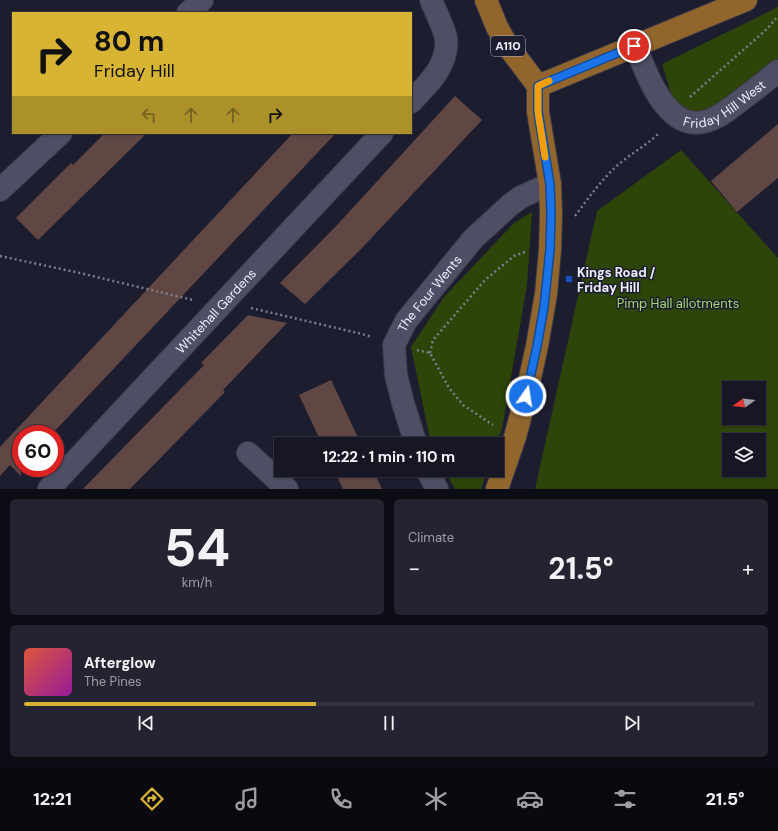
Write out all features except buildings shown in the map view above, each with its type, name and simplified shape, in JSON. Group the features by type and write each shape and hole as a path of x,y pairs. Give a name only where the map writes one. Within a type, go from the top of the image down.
{"main road":[{"name":"A110","path":"486,0 507,45 522,67 538,86"},
{"path":"497,489 515,438 526,396 546,294 550,250 550,184 538,112 538,86 746,0"}],"street":[{"path":"189,12 202,0"},
{"path":"412,101 430,81 444,59 446,38 431,0"},
{"name":"Friday Hill West","path":"634,46 656,91 665,105 683,120 696,123 710,120 724,114 778,71"},
{"path":"0,190 60,134"},
{"name":"Whitehall Gardens","path":"49,489 381,134"},
{"name":"The Four Wents","path":"414,437 396,375 394,345 406,320 473,239 510,205 550,184"},
{"path":"248,453 287,489"}],"path":[{"path":"685,102 767,29 778,16"},
{"path":"572,220 600,182 664,127"},
{"path":"494,426 463,405 449,388 430,353 433,340 485,280 514,256 525,252"},
{"path":"0,256 80,273 191,300 225,302 362,334 394,345 430,353"}],"green space":[{"path":"778,7 778,68 697,118 675,107 662,64"},
{"name":"Pimp Hall allotments","path":"681,150 778,258 778,489 535,489 597,211"},
{"path":"532,212 527,285 502,429 499,437 430,437 411,347 444,297 514,223"},
{"path":"448,477 485,477 481,489 455,489"}],"slow traffic":[{"path":"545,157 538,112 538,86 549,81"}],"place":[{"name":"Kings Road / Friday Hill","path":"569,279"}],"route":[{"path":"526,396 544,307 550,250 550,184 540,132 538,86 634,46"}]}
